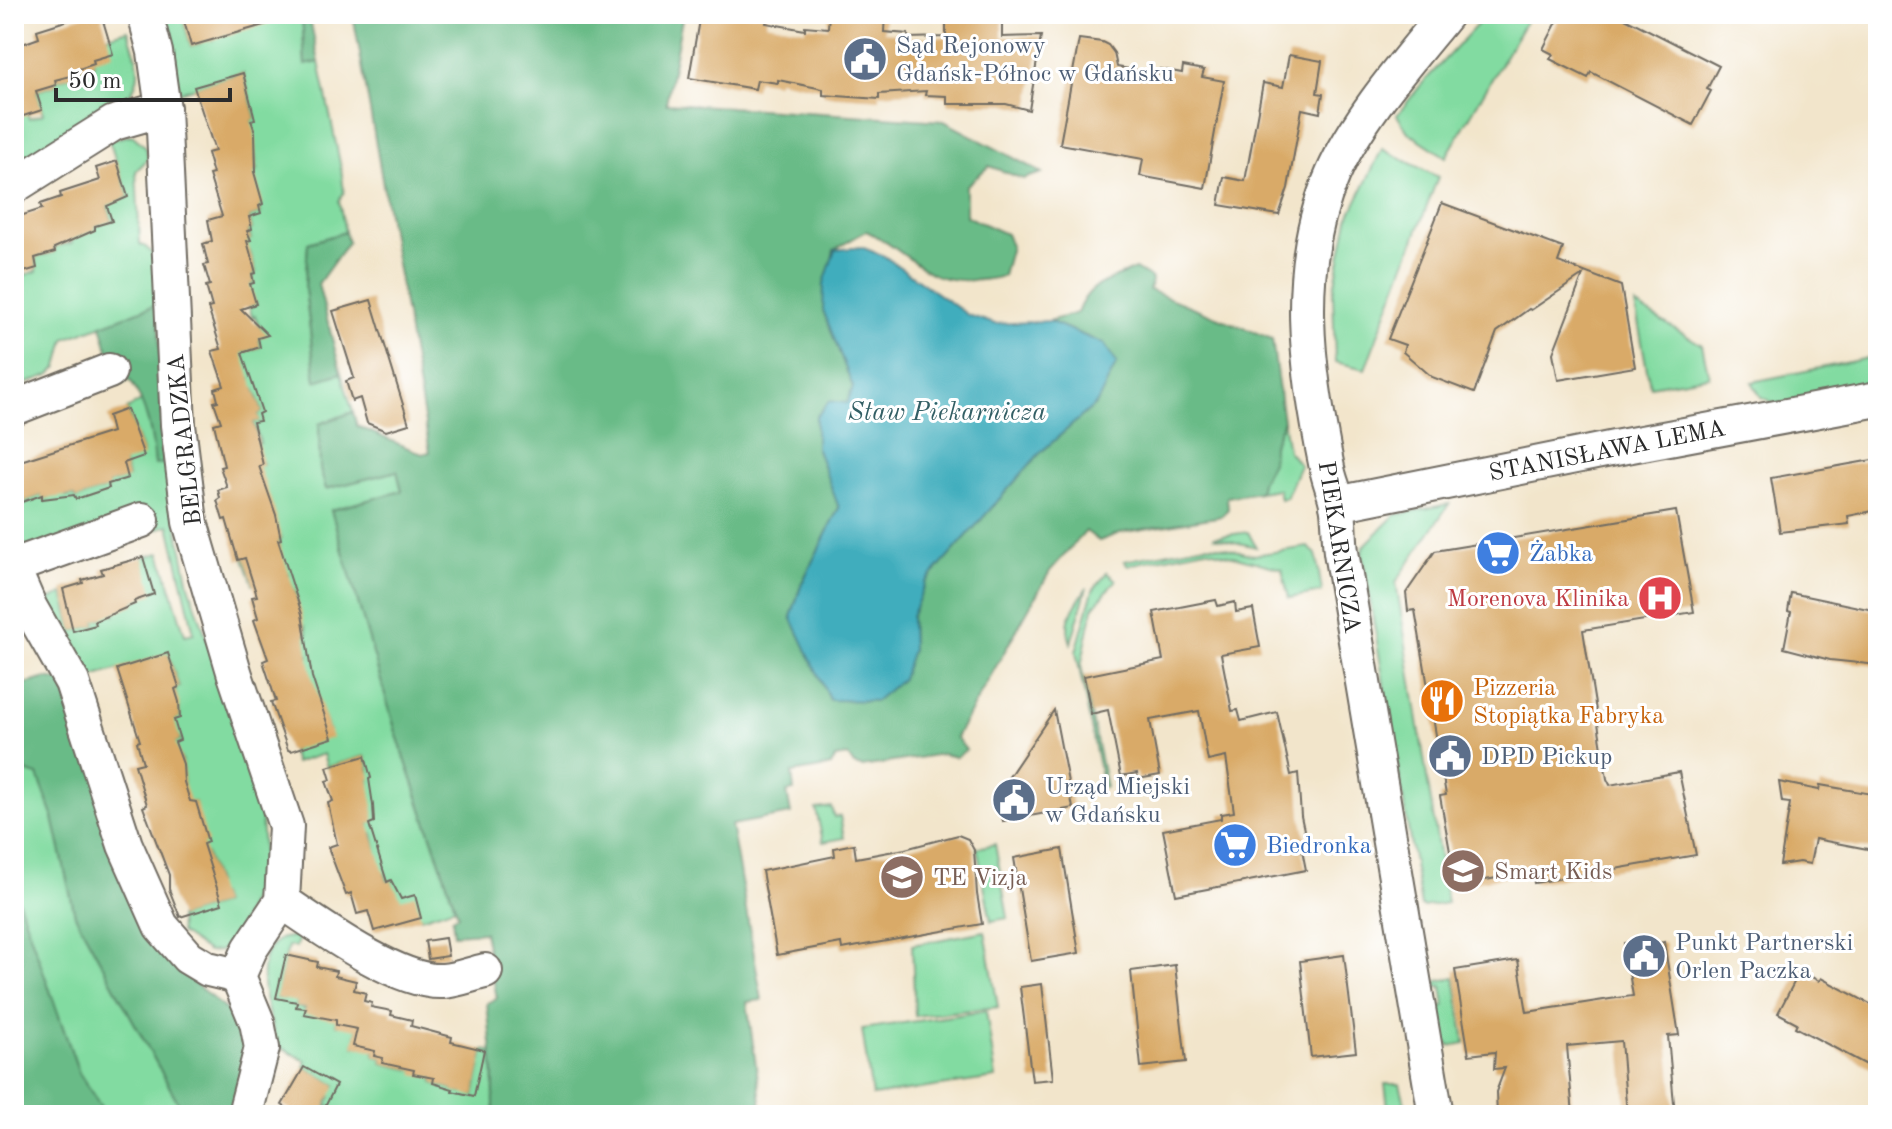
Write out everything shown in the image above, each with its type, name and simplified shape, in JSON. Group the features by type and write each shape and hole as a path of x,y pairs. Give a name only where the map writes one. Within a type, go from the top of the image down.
{"street":[{"name":"BELGRADZKA","path":"145,14 155,52 163,109 178,425 190,522 235,675 286,826 282,901"},
{"name":"PIEKARNICZA","path":"1436,1115 1341,552 1337,504 1327,471 1308,340 1307,293 1317,222 1334,171 1348,145 1412,55 1446,14"},
{"path":"14,186 114,123 163,109"},
{"path":"14,408 109,371"},
{"name":"STANISŁAWA LEMA","path":"1337,504 1878,399"},
{"name":"BELGRADZKA","path":"142,520 14,569 30,608 72,682 125,845 161,926 188,957 208,969 238,976"},
{"path":"247,1106 262,1048 257,1022 238,976 250,949 282,901 367,955 417,977 441,981 485,971"}],"green space":[{"path":"162,14 182,14 191,46 201,43 200,39 213,40 212,36 253,14 302,14 305,65 319,62 341,168 344,192 339,201 345,232 308,243 305,288 316,380 341,373 353,412 319,424 320,469 326,489 397,471 402,491 331,510 396,732 455,907 421,918 398,900 391,881 387,882 385,874 381,874 373,834 369,835 369,769 365,756 327,767 323,754 295,763 291,751 329,730 302,659 309,656 300,638 307,634 305,626 301,627 296,594 286,575 290,573 253,584 244,559 280,548 278,540 281,539 256,467 263,464 254,445 260,443 253,422 259,421 258,414 262,412 248,381 251,378 231,384 224,358 260,347 258,338 262,332 249,306 256,304 247,285 254,283 252,274 256,272 250,252 243,242 251,239 249,217 261,213 250,173 257,171 251,120 255,118 243,73 179,92 174,55"},
{"path":"302,14 309,14 319,62 305,65"},
{"path":"353,14 683,14 666,103 944,121 1042,173 1023,179 989,166 966,186 966,216 1006,234 1011,246 1003,276 965,280 937,276 866,231 834,250 823,310 853,387 831,482 839,508 802,583 791,617 912,650 911,617 926,582 1040,453 1097,403 1104,344 1049,321 1077,313 1087,295 1100,284 1135,269 1152,279 1149,290 1272,339 1283,421 1273,445 1272,462 1259,492 1227,497 1228,509 1222,516 1120,533 1099,541 1086,531 1050,571 956,737 966,750 956,757 942,754 862,767 854,765 848,756 835,758 831,766 792,773 794,791 787,792 791,814 731,825 762,1000 747,1002 763,1115 494,1115 494,1072 487,1003 497,998 484,932 454,934 452,918 458,915 396,732 331,510 402,491 397,471 326,489 320,469 319,424 353,412 357,426 422,454 430,452"},
{"path":"1487,14 1530,14 1446,157 1408,132 1397,115"},
{"path":"128,30 138,74 127,103 14,174 14,119 27,111 29,118 43,114 36,91 56,85 55,80 74,75 73,71 94,64 93,60 108,36"},
{"path":"132,135 146,147 148,159 136,171 140,244 156,261 158,304 65,339 58,367 49,375 14,388 14,275 23,268 25,275 37,271 35,258 55,252 54,247 72,243 72,237 101,224 100,221 112,221 107,204 128,197 109,140"},
{"path":"1382,149 1438,177 1365,369 1335,362 1333,293 1348,219"},
{"path":"345,232 348,242 318,284 341,373 316,381 305,288 308,243"},
{"path":"158,304 164,463 155,465 145,410 130,380 118,385 101,325"},
{"path":"1635,305 1702,345 1709,376 1650,386"},
{"path":"1878,356 1878,385 1776,404 1761,397 1752,382"},
{"path":"143,400 155,464 164,463 189,585 250,769 261,815 264,871 234,939 220,951 208,952 180,933 179,917 222,904 219,895 216,895 213,885 216,883 206,854 203,854 195,802 185,802 182,761 172,743 180,740 171,721 180,717 175,689 179,687 168,654 83,680 43,602 63,594 73,631 96,625 95,620 103,618 102,614 112,611 115,614 114,610 134,604 143,557 160,553 185,635 194,633 169,525 34,548 14,543 14,478 22,502 42,495 44,499 64,493 66,497 74,495 76,499 128,477 123,461 143,454 127,409"},
{"path":"1283,421 1288,451 1300,465 1286,498 1280,499 1278,489 1259,492 1272,462 1273,445"},
{"path":"1449,504 1396,582 1447,903 1423,907 1362,552 1363,547 1395,515"},
{"path":"1248,532 1256,547 1213,537"},
{"path":"1205,545 1254,555 1308,547 1316,554 1322,592 1289,598 1282,569 1206,549 1128,565 1124,561"},
{"path":"1107,573 1116,580 1093,608 1081,666 1106,787 1103,787 1076,652 1093,590"},
{"path":"1087,587 1071,643 1069,620"},
{"path":"14,673 21,685 47,678 61,681 151,936 191,980 226,1010 242,1015 248,1055 236,1115 185,1115 75,915 52,813 38,775 27,772 21,757 14,757"},
{"path":"21,756 38,775 52,813 75,915 185,1115 106,1115 79,1073 14,888 14,757"},
{"path":"831,807 834,817 840,816 844,838 823,842 816,809"},
{"path":"995,844 1008,918 991,921 977,848"},
{"path":"14,888 79,1073 106,1115 14,1115"},
{"path":"985,931 998,1007 915,1016 912,945"},
{"path":"299,936 296,947 288,946 277,998 298,999 296,1007 305,1009 305,1013 337,1016 336,1025 358,1025 354,1046 375,1048 374,1056 383,1058 382,1063 434,1075 433,1083 453,1091 462,1093 463,1090 474,1096 484,1050 493,1052 494,1115 322,1115 327,1106 330,1107 327,1104 331,1096 328,1094 336,1085 304,1067 306,1061 278,1046 264,989 265,959 270,947 280,939"},
{"path":"1455,977 1465,1043 1450,1046 1444,1040 1439,1007 1445,1006 1442,986 1435,987 1438,981"},
{"path":"986,1011 996,1078 872,1096 862,1029"},
{"path":"1385,1084 1400,1084 1408,1115 1389,1115"}],"water":[{"name":"Staw Piekarnicza","path":"861,247 884,256 968,315 995,324 1049,321 1104,344 1117,363 1097,403 1040,453 926,582 911,617 912,650 902,679 875,701 830,700 791,617 802,583 839,508 816,447 816,417 829,401 847,403 853,387 823,310 824,283 835,250"}],"building":[{"path":"88,14 101,14 113,54 93,60 94,64 73,71 74,75 55,80 56,85 36,91 42,110 14,119 14,47 39,38 37,30"},
{"path":"182,14 281,14 281,20 191,46"},
{"name":"Sąd Rejonowy Gdańsk-Północ w Gdańsku","path":"700,14 768,14 766,23 805,30 805,26 828,28 829,14 885,14 884,32 908,34 908,38 946,37 946,14 1002,14 1002,37 1041,36 1029,110 1006,104 947,104 947,96 925,95 926,91 879,94 879,99 823,95 823,89 778,80 778,83 757,80 755,89 689,78"},
{"path":"1561,14 1617,14 1719,66 1707,89 1711,91 1693,125 1591,72 1588,78 1550,59 1553,54 1543,49"},
{"path":"1079,39 1108,45 1114,53 1117,67 1159,74 1160,69 1182,73 1183,66 1204,70 1202,77 1224,81 1205,188 1140,176 1143,159 1060,144"},
{"path":"1289,55 1322,61 1317,93 1323,94 1320,113 1302,109 1288,188 1279,215 1219,205 1224,177 1245,181 1263,83 1283,87"},
{"path":"243,73 255,119 251,120 255,132 254,172 263,204 259,206 261,213 249,217 252,229 247,231 256,273 252,274 254,283 250,284 256,304 241,309 268,335 258,338 260,347 242,353 262,412 258,414 260,421 253,422 263,465 259,466 276,515 281,539 278,540 302,614 312,677 332,738 291,751 271,702 276,701 263,661 268,659 254,620 258,618 252,597 257,596 245,558 238,560 217,500 220,498 218,490 227,487 220,467 224,466 214,424 221,422 214,402 218,401 215,389 224,386 212,351 221,349 208,308 212,307 206,286 210,285 204,265 208,264 203,244 212,241 208,220 222,216 209,175 213,174 207,153 215,151 194,87"},
{"path":"117,161 128,197 107,206 112,221 95,226 95,230 54,248 55,252 35,258 37,268 14,275 14,218 42,209 40,204 61,197 60,193 100,180 96,168"},
{"path":"1442,203 1563,248 1558,262 1621,286 1635,367 1558,380 1553,353 1583,275 1497,332 1474,393 1432,377 1403,352 1405,345 1388,339"},
{"path":"371,300 409,424 386,431 367,423 360,398 352,401 346,381 354,378 333,311"},
{"path":"127,409 144,456 124,463 128,478 76,499 74,495 42,499 42,495 22,502 14,478 14,463 112,432 108,416"},
{"path":"1878,459 1878,510 1848,516 1849,524 1780,532 1771,478"},
{"path":"1676,511 1694,612 1583,630 1610,785 1679,772 1696,855 1534,883 1532,872 1456,885 1440,796 1446,795 1415,610 1408,611 1406,593 1435,551"},
{"path":"143,557 154,594 95,621 96,625 73,631 63,589 103,574 101,569"},
{"path":"1791,593 1878,611 1878,665 1830,660 1784,648"},
{"path":"1216,600 1218,606 1235,602 1236,612 1253,609 1260,647 1221,654 1232,711 1238,710 1241,721 1277,712 1291,775 1298,773 1301,816 1307,844 1301,845 1306,870 1176,895 1163,830 1221,819 1221,814 1234,812 1226,757 1208,761 1199,711 1150,720 1160,775 1138,779 1137,773 1121,776 1108,710 1091,714 1084,676 1163,660 1154,612"},
{"path":"168,653 179,687 175,689 180,718 174,720 180,740 175,742 190,801 196,802 208,842 203,844 222,904 180,917 169,889 169,875 143,807 147,805 135,765 143,763 137,742 140,741 117,669"},
{"path":"1054,710 1073,808 1003,821 996,788 1002,787"},
{"path":"365,756 371,778 374,822 369,824 387,882 391,880 401,899 415,895 421,918 374,931 368,911 357,914 351,893 346,895 328,847 337,844 328,803 333,801 326,781 331,780 327,767"},
{"path":"1779,782 1819,790 1820,785 1878,795 1878,851 1815,839 1810,864 1780,865 1790,803 1782,802"},
{"name":"TE Vizja","path":"958,835 968,839 974,850 982,924 842,949 841,943 777,955 762,871 835,856 834,848 854,844 856,858"},
{"path":"1062,849 1079,953 1031,961 1014,858"},
{"path":"445,938 448,956 428,959 425,941"},
{"path":"1648,939 1650,945 1664,942 1679,1035 1668,1036 1675,1115 1627,1115 1621,1041 1567,1046 1573,1115 1497,1115 1496,1092 1505,1068 1494,1069 1495,1052 1469,1055 1455,970 1518,960 1527,1012 1633,996 1624,943"},
{"path":"286,955 318,962 317,967 336,971 335,976 356,981 354,990 366,993 364,1001 372,1003 371,1007 392,1011 391,1015 412,1020 411,1026 452,1037 451,1042 484,1050 474,1096 433,1083 434,1078 413,1074 414,1070 382,1063 383,1058 374,1056 375,1051 353,1046 357,1029 336,1025 336,1020 304,1014 306,1008 296,1007 297,1002 276,998"},
{"path":"1344,955 1356,1052 1311,1057 1300,961"},
{"path":"1175,965 1186,1062 1141,1067 1131,971"},
{"path":"1800,971 1819,981 1821,978 1878,1008 1878,1071 1795,1027 1797,1023 1778,1013"},
{"path":"1042,984 1053,1079 1032,1081 1020,987"},
{"path":"304,1067 336,1085 321,1115 299,1115 282,1105"}],"place":[{"name":"Sąd Rejonowy Gdańsk-Północ w Gdańsku","path":"865,59"},
{"name":"Żabka","path":"1498,553"},
{"name":"Morenova Klinika","path":"1660,598"},
{"name":"Pizzeria Stopiątka Fabryka","path":"1442,701"},
{"name":"DPD Pickup","path":"1450,756"},
{"name":"Urząd Miejski w Gdańsku","path":"1014,800"},
{"name":"Biedronka","path":"1235,845"},
{"name":"Smart Kids","path":"1463,871"},
{"name":"TE Vizja","path":"902,877"},
{"name":"Punkt Partnerski Orlen Paczka","path":"1644,956"}]}
